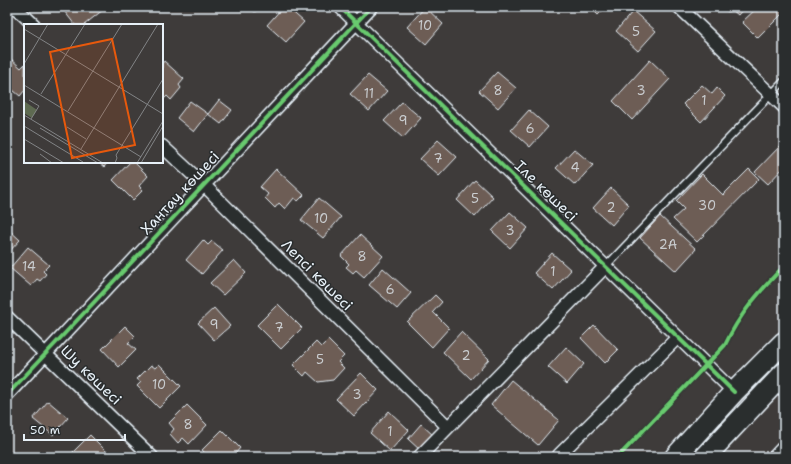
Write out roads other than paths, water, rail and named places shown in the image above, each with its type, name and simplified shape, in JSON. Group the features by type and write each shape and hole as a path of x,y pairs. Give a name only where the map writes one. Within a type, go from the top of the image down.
{"main road":[{"path":"675,457 734,392 784,342"},
{"path":"705,457 781,377"}],"street":[{"path":"15,7 33,24"},
{"name":"Іле көшесі","path":"340,7 734,392"},
{"name":"Хантау көшесі","path":"7,396 371,7"},
{"path":"679,7 784,107"},
{"name":"Лепсі көшесі","path":"163,147 204,185 448,428"},
{"path":"419,457 606,266"},
{"name":"Шу көшесі","path":"7,317 152,457"},
{"path":"559,455 678,337"}],"lane":[{"path":"606,266 784,81"},
{"path":"770,457 784,442"}]}
